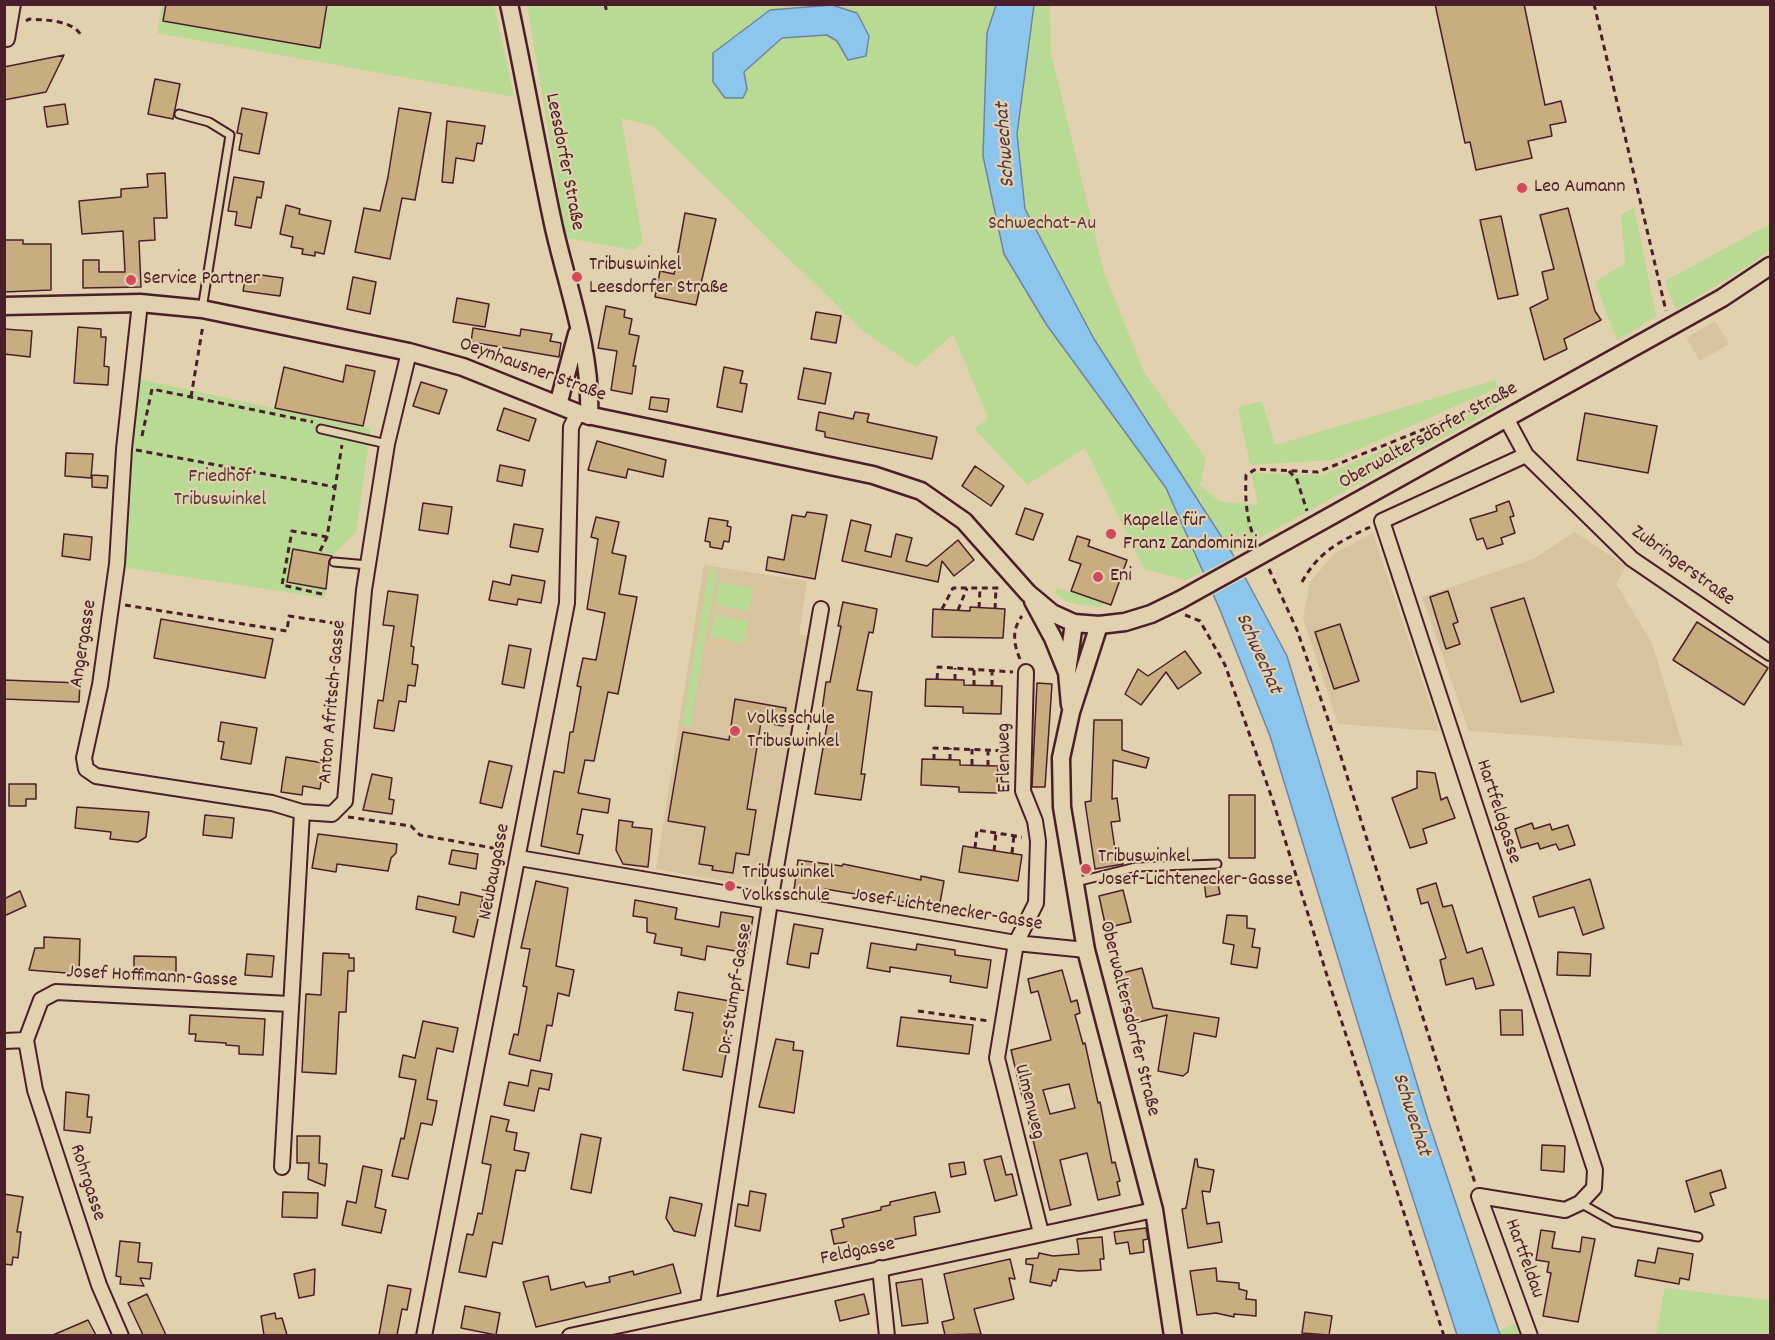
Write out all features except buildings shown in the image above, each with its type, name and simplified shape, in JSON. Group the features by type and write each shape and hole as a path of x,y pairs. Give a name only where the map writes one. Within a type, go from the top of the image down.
{"street":[{"path":"6,38 13,4"},
{"name":"Leesdorfer Straße","path":"509,4 554,228 579,327 590,394 583,414"},
{"name":"Oberwaltersdorfer Straße","path":"1099,625 1125,622 1176,602 1670,328 1722,298 1770,266"},
{"name":"Oeynhausner Straße","path":"4,306 140,303 204,309 409,352 463,367 583,414 873,475 921,491 964,521 1027,591 1052,613 1074,623 1099,625"},
{"name":"Angergasse","path":"140,303 124,449 117,564 100,686 84,758 86,769 96,776 272,803 302,812"},
{"name":"Leesdorfer Straße","path":"558,405 579,327"},
{"name":"Anton Afritsch-Gasse","path":"332,814 345,801 368,565 387,444 409,352"},
{"name":"Neubaugasse","path":"424,1335 567,603 571,427 583,414"},
{"path":"1382,521 1526,455 1506,418"},
{"name":"Zubringerstraße","path":"1526,455 1632,559 1770,653"},
{"name":"Hartfeldgasse","path":"1382,521 1595,1170 1594,1188 1580,1203"},
{"path":"1027,591 1053,638 1067,672"},
{"name":"Dr. Stumpf-Gasse","path":"708,1305 770,902 821,609"},
{"path":"1071,711 1067,672 1074,623"},
{"path":"1071,711 1099,625"},
{"name":"Erlenweg","path":"1016,944 1035,903 1038,840 1035,821 1023,791 1026,672"},
{"name":"Oberwaltersdorfer Straße","path":"1071,711 1061,758 1062,807 1086,950 1154,1210 1173,1335"},
{"path":"282,1167 302,812 332,814"},
{"name":"Josef Lichtenecker-Gasse","path":"519,858 1016,944 1086,950"},
{"name":"Ulmenweg","path":"1016,944 998,1058 1041,1233"},
{"name":"Josef Hoffmann-Gasse","path":"26,1040 41,1000 56,992 290,1004"},
{"path":"4,1041 26,1040"},
{"name":"Rohrgasse","path":"26,1040 39,1101 99,1285 121,1335"},
{"path":"1479,1196 1565,1210 1580,1203"},
{"name":"Hartfeldau","path":"1479,1196 1530,1335"},
{"name":"Feldgasse","path":"570,1335 1154,1210"},
{"path":"880,1268 887,1335"}],"lane":[{"path":"179,114 209,122 230,135 204,309"},
{"path":"321,429 387,444"},
{"path":"334,562 368,565"},
{"path":"1076,882 1136,867 1217,864"},
{"path":"1580,1203 1614,1222 1698,1237"}],"path":[{"path":"605,4 607,13"},
{"path":"1594,4 1648,243 1670,328"},
{"path":"6,38 29,19 70,26 78,30 81,36"},
{"path":"191,397 204,309"},
{"path":"321,429 313,422 152,389 138,451 335,487"},
{"path":"1257,544 1247,523 1245,475 1256,470 1318,472 1501,399 1522,409"},
{"path":"320,551 327,537 344,434"},
{"path":"1288,471 1297,480 1306,502 1308,528"},
{"path":"1302,582 1313,562 1335,544 1382,521"},
{"path":"322,594 282,585 292,531 327,537"},
{"path":"1267,566 1297,630 1341,757 1479,1196"},
{"path":"942,609 953,588 1027,591"},
{"path":"958,610 967,588"},
{"path":"979,608 980,588"},
{"path":"995,609 996,588"},
{"path":"1176,602 1179,614 1200,621 1225,665 1273,801 1336,1006 1444,1335"},
{"path":"112,603 286,631 289,616 361,627"},
{"path":"937,679 938,668 1026,672 1013,644 1016,627 1021,615 1024,617"},
{"path":"955,669 955,680"},
{"path":"974,670 974,686"},
{"path":"992,670 992,686"},
{"path":"934,760 934,748 1023,752"},
{"path":"950,760 951,748"},
{"path":"972,749 972,765"},
{"path":"988,750 988,766"},
{"path":"332,814 411,826 420,835 498,849"},
{"path":"975,848 977,830 1038,840"},
{"path":"994,851 996,833"},
{"path":"1012,853 1014,835"},
{"path":"918,1011 1003,1023"}],"shaded area":[{"path":"1715,321 1729,344 1700,361 1686,338"},
{"path":"1575,532 1626,566 1616,584 1652,643 1683,746 1469,731 1422,597 1533,559"},
{"path":"1373,533 1439,731 1338,724 1303,618 1310,582 1335,553"},
{"name":"Volksschule Tribuswinkel","path":"704,565 807,581 799,634 810,636 765,888 656,869"}],"green space":[{"name":"Schwechat-Au","path":"527,4 1050,5 1051,53 1104,272 1144,372 1206,459 1200,485 1219,501 1258,505 1251,473 1323,475 1500,402 1504,404 1232,553 1203,508 1200,492 1201,573 1186,580 1144,569 1085,448 1027,485 975,429 988,418 953,334 916,367 863,331 653,126 621,118 643,242 634,250 566,238","holes":["770,10 869,36 837,41 827,35 782,38 744,72"]},
{"path":"162,5 494,5 514,97 157,33"},
{"path":"1634,207 1656,316 1617,341 1595,282 1625,263 1621,215"},
{"path":"1770,224 1770,249 1756,261 1676,310 1665,281"},
{"name":"Friedhof Tribuswinkel","path":"138,379 371,429 356,532 332,556 324,598 122,567 130,441"},
{"path":"1496,380 1497,388 1334,460 1250,465 1238,407 1262,401 1275,445"},
{"path":"709,569 717,570 690,727 682,726"},
{"path":"719,582 753,588 749,611 715,605"},
{"path":"1056,588 1104,602 1101,607 1069,602 1055,592"},
{"path":"714,615 748,621 744,643 711,637"},
{"path":"1665,1288 1770,1300 1770,1335 1656,1335"},
{"path":"1516,1323 1520,1335 1500,1335 1499,1331"}],"water":[{"path":"832,5 857,13 869,36 866,56 848,60 837,41 827,35 782,38 744,72 747,89 743,98 725,98 713,82 713,53 770,10"},
{"name":"Schwechat","path":"996,5 1034,5 1017,134 1025,209 1094,339 1232,553 1287,656 1428,1120 1500,1335 1457,1335 1388,1121 1270,736 1220,610 1166,488 1046,324 1004,254 983,156 987,33"}],"pier":[{"path":"1237,555 1248,576 1211,596 1201,574"}],"place":[{"name":"Leo Aumann","path":"1522,188"},
{"name":"Tribuswinkel Leesdorfer Straße","path":"577,277"},
{"name":"Service Partner","path":"131,280"},
{"name":"Kapelle für Franz Zandominizi","path":"1111,534"},
{"name":"Eni","path":"1098,577"},
{"name":"Volksschule Tribuswinkel","path":"735,731"},
{"name":"Tribuswinkel Josef-Lichtenecker-Gasse","path":"1086,869"},
{"name":"Tribuswinkel Volksschule","path":"730,886"}]}
